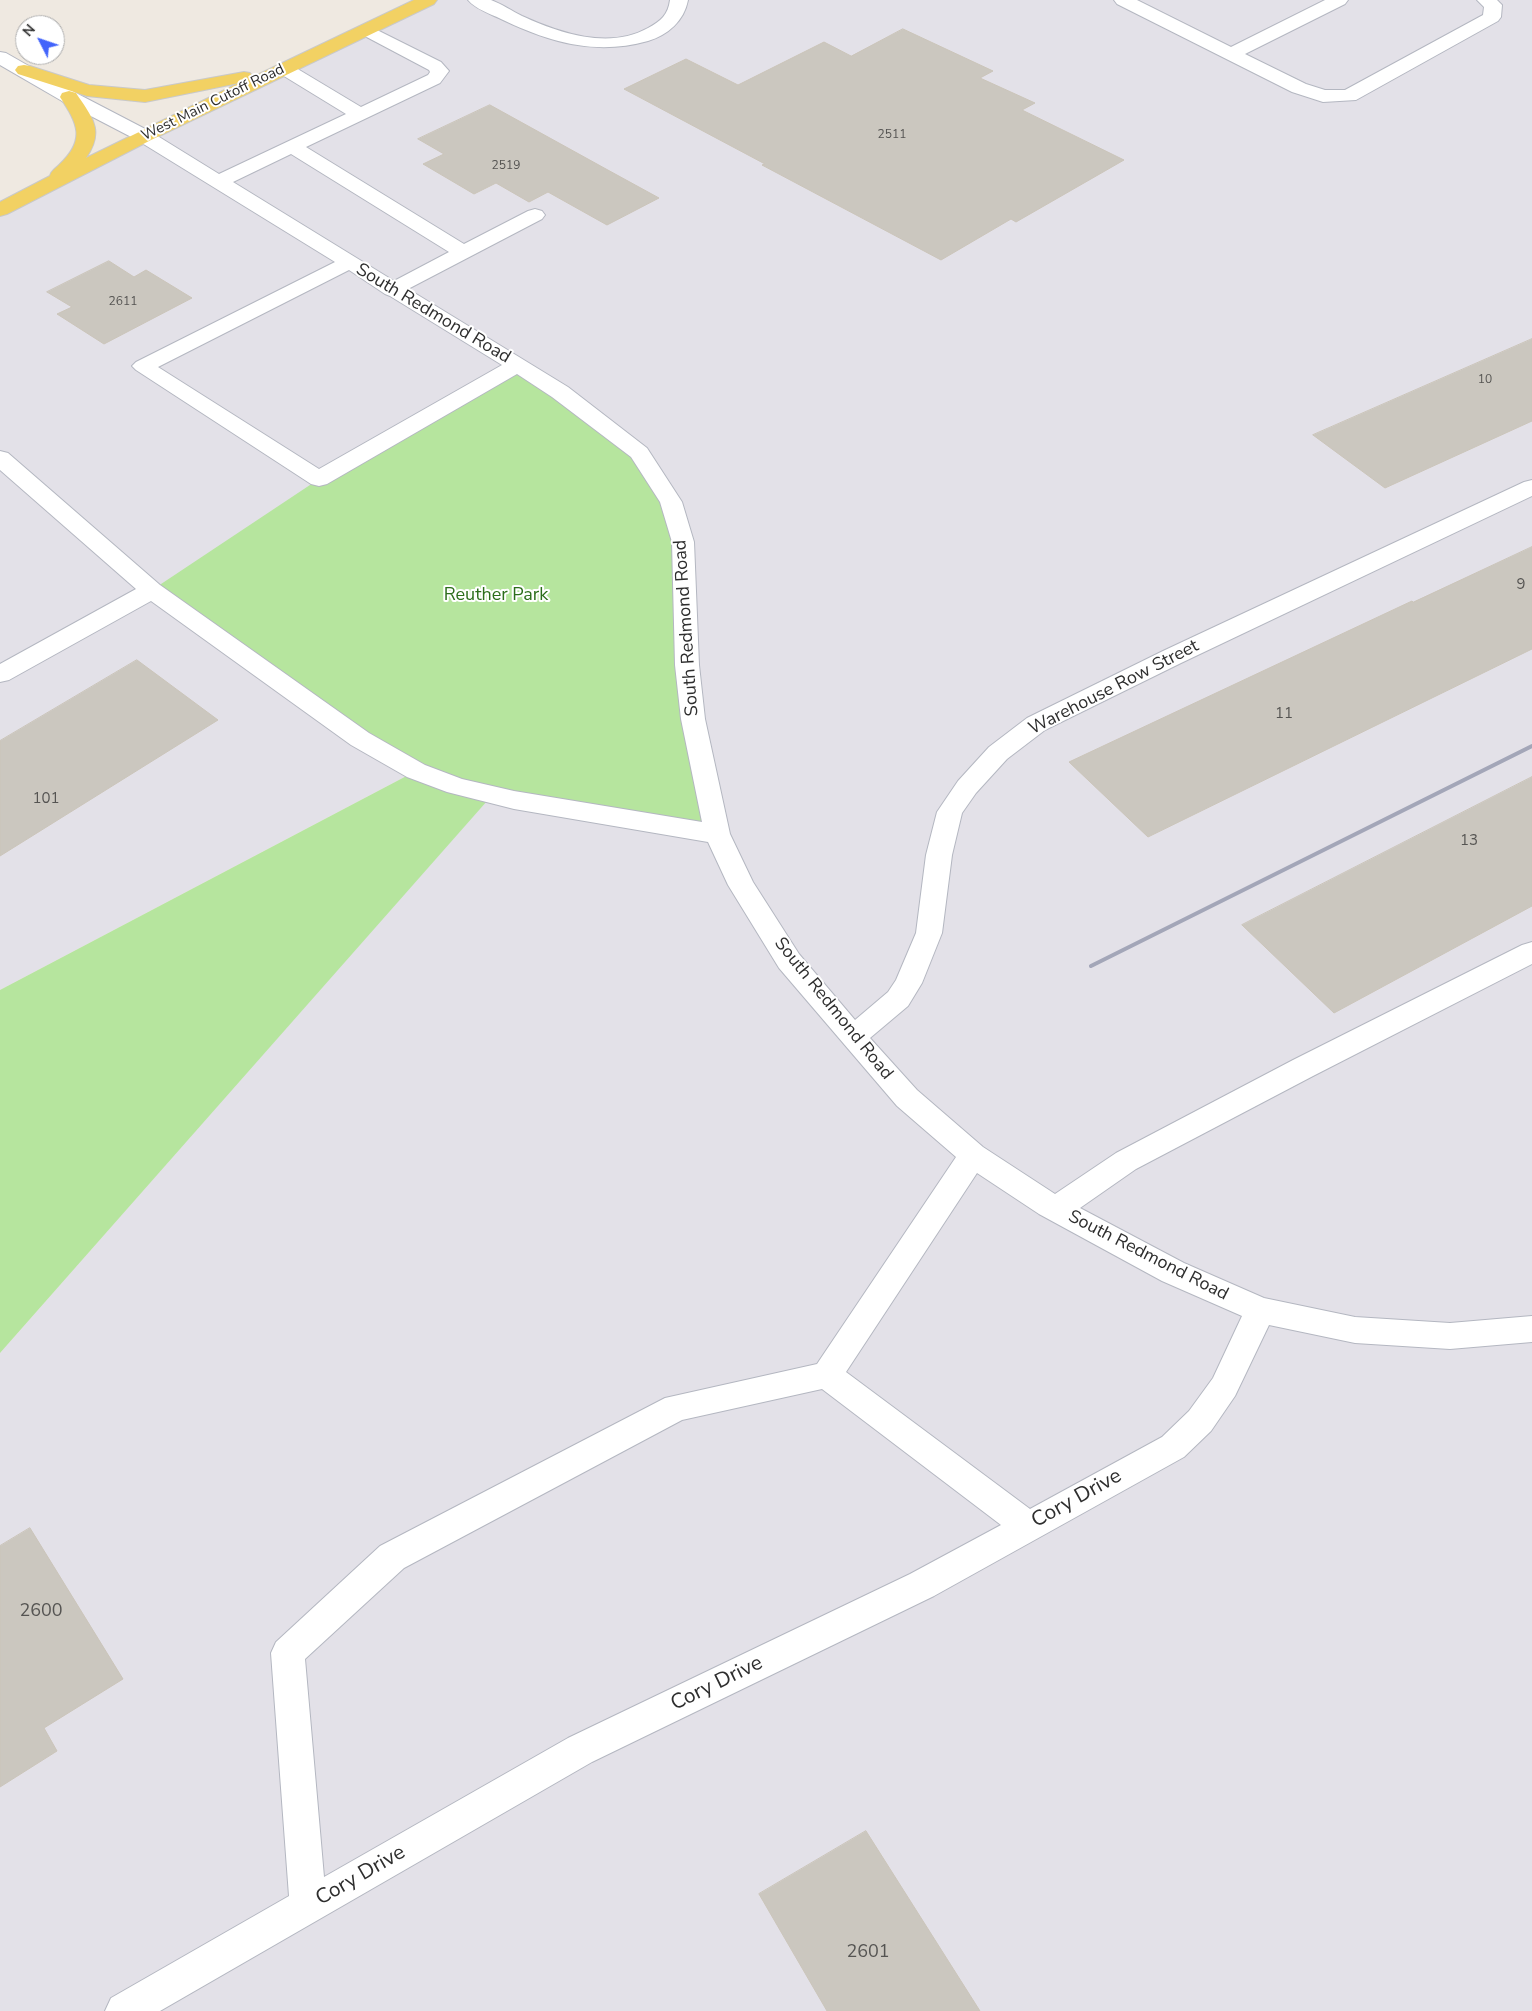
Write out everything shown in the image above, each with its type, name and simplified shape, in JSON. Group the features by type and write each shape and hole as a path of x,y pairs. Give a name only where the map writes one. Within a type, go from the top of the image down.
{"main road":[{"name":"West Main Cutoff Road","path":"0,210 144,136 428,0"},
{"path":"24,70 87,90 145,96 285,69"},
{"path":"44,189 77,159 87,139 85,122 69,97"}],"street":[{"path":"477,0 517,21 553,34 586,42 613,43 636,40 656,32 676,14 679,0"},
{"path":"1123,0 1154,8 1231,54 1298,88 1323,96 1349,96 1492,17 1493,5 1486,0"},
{"path":"1231,54 1339,0"},
{"path":"218,182 434,79 440,71 435,66 367,30"},
{"name":"South Redmond Road","path":"0,56 69,97 144,136 517,365 560,392 639,454 671,502 683,542 687,665 693,720 717,834 741,885 790,961 854,1037 907,1098 972,1154 1056,1209 1173,1272 1260,1310 1355,1330 1450,1336 1532,1329"},
{"path":"285,69 360,114"},
{"path":"292,147 465,252"},
{"path":"392,290 535,216"},
{"path":"348,263 143,366 319,479 517,365"},
{"path":"0,458 152,590 360,739 416,771 456,786 514,800 717,834"},
{"name":"Warehouse Row Street","path":"854,1037 898,999 908,983 929,933 939,855 950,812 967,787 998,753 1044,720 1172,657 1532,487"},
{"path":"0,674 152,590"},
{"path":"1056,1209 1126,1161 1303,1068 1532,952"},
{"path":"308,1906 288,1653 392,1557 676,1408 827,1375 972,1154"},
{"name":"Cory Drive","path":"124,2011 580,1750 922,1584 1173,1447 1200,1421 1224,1387 1260,1310"},
{"path":"827,1375 1027,1526"}],"shaded area":[{"path":"428,0 1532,0 1532,2011 0,2011 0,1353 495,791 416,771 0,990 0,210"}],"green space":[{"name":"Reuther Park","path":"517,365 639,453 671,502 717,834 495,792 0,1353 0,990 416,771 152,590 319,479"}],"building":[{"path":"903,29 993,71 980,78 1035,103 1022,110 1124,160 1016,222 1011,219 941,260 624,89 686,59 738,85 824,42 851,56"},
{"path":"490,105 659,198 607,225 548,192 529,202 496,183 474,194 423,164 444,154 418,139"},
{"path":"109,261 134,277 146,270 192,298 104,344 57,314 72,307 47,292"},
{"path":"1532,339 1532,421 1385,488 1313,435"},
{"path":"1532,547 1532,649 1148,837 1069,762 1412,601"},
{"path":"137,660 218,720 0,856 0,741"},
{"path":"1532,777 1532,906 1334,1013 1242,925"},
{"path":"30,1528 123,1679 44,1728 57,1751 0,1787 0,1546"},
{"path":"866,1831 980,2011 827,2011 759,1894"}],"railway":[{"path":"1091,966 1532,746"}]}
